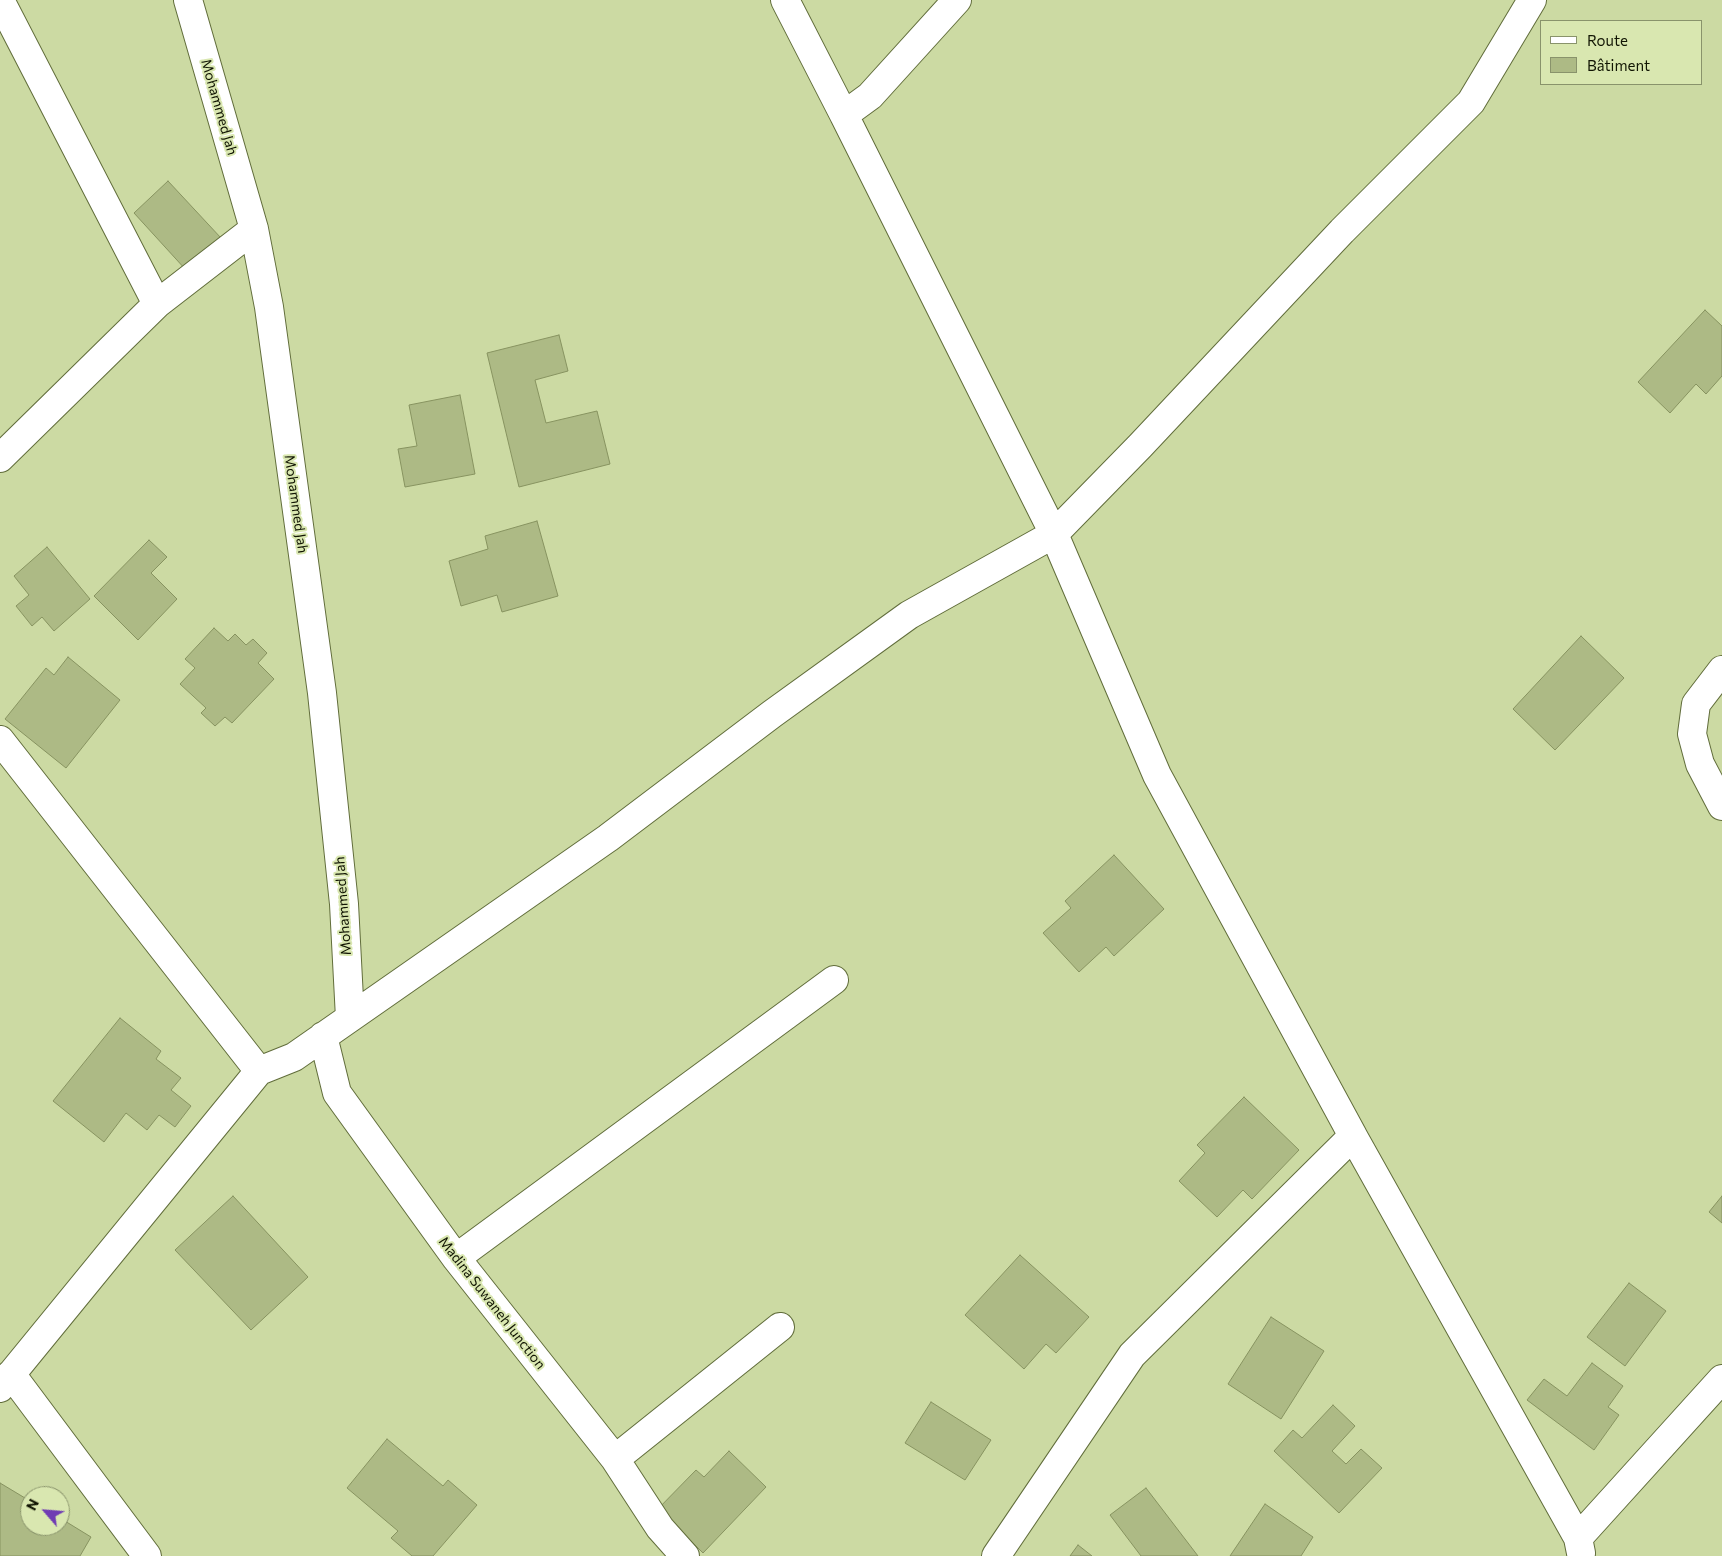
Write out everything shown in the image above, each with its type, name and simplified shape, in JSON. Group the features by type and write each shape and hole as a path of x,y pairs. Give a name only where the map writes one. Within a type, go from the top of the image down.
{"street":[{"path":"0,0 157,304"},
{"name":"Mohammed Jah","path":"188,0 254,229 269,307 322,693 344,904 350,1018"},
{"path":"785,0 1054,534 1156,775 1579,1547 1722,1378"},
{"path":"844,115 870,96 957,0"},
{"path":"147,1556 5,1381 259,1071 294,1057 608,838 772,714 909,615 1054,534 1140,446 1342,231 1471,102 1532,0"},
{"path":"0,458 157,304 254,229"},
{"path":"1722,670 1696,704 1692,734 1700,764 1722,806"},
{"path":"0,740 259,1071"},
{"path":"456,1258 834,980"},
{"name":"Madina Suwaneh Junction","path":"323,1036 337,1093 456,1258 615,1459 660,1528 685,1556"},
{"path":"996,1556 1132,1355 1353,1136"},
{"path":"615,1459 780,1327"}],"building":[{"path":"168,181 221,238 186,270 134,213"},
{"path":"1705,310 1722,326 1722,376 1706,394 1696,384 1670,413 1638,382"},
{"path":"559,335 568,371 535,380 546,423 597,411 610,464 519,487 487,353"},
{"path":"460,395 475,474 405,487 398,449 417,446 409,405"},
{"path":"537,521 558,596 502,612 497,595 461,606 449,561 488,549 485,536"},
{"path":"149,540 167,557 151,573 177,599 138,640 94,596"},
{"path":"47,547 90,599 54,631 42,617 32,626 16,606 29,595 14,576"},
{"path":"214,628 228,641 235,634 246,645 253,639 267,653 258,663 274,679 232,723 225,717 215,726 201,713 206,708 180,684 195,668 185,659"},
{"path":"1581,636 1624,678 1555,750 1513,709"},
{"path":"68,657 120,700 66,768 5,719 46,668 54,675"},
{"path":"1114,855 1164,909 1114,956 1106,947 1079,972 1043,933 1071,908 1065,901"},
{"path":"120,1018 161,1051 156,1059 181,1078 171,1090 191,1106 175,1127 159,1115 147,1130 126,1113 104,1142 53,1101"},
{"path":"1244,1097 1299,1150 1252,1199 1243,1190 1217,1217 1179,1181 1205,1153 1197,1145"},
{"path":"233,1196 308,1277 251,1330 175,1250"},
{"path":"1722,1196 1722,1223 1709,1212"},
{"path":"1020,1255 1089,1317 1056,1353 1046,1344 1024,1369 965,1315"},
{"path":"1629,1283 1666,1311 1625,1366 1587,1337"},
{"path":"1271,1317 1324,1351 1281,1419 1228,1384"},
{"path":"1592,1363 1623,1386 1608,1407 1619,1415 1594,1450 1527,1400 1544,1379 1567,1396"},
{"path":"931,1402 991,1440 965,1480 905,1443"},
{"path":"1333,1405 1355,1426 1332,1451 1346,1464 1361,1449 1382,1468 1339,1513 1274,1451 1293,1430 1302,1438"},
{"path":"387,1439 443,1486 448,1480 477,1505 433,1556 412,1556 391,1538 398,1531 347,1488"},
{"path":"729,1451 766,1487 703,1553 688,1538 683,1543 653,1514 696,1470 704,1477"},
{"path":"0,1483 20,1495 20,1536 70,1536 70,1524 91,1537 80,1556 0,1556"},
{"path":"1146,1488 1198,1556 1141,1556 1110,1515"},
{"path":"1265,1504 1313,1537 1301,1556 1230,1556"},
{"path":"1078,1545 1092,1556 1070,1556"}]}
